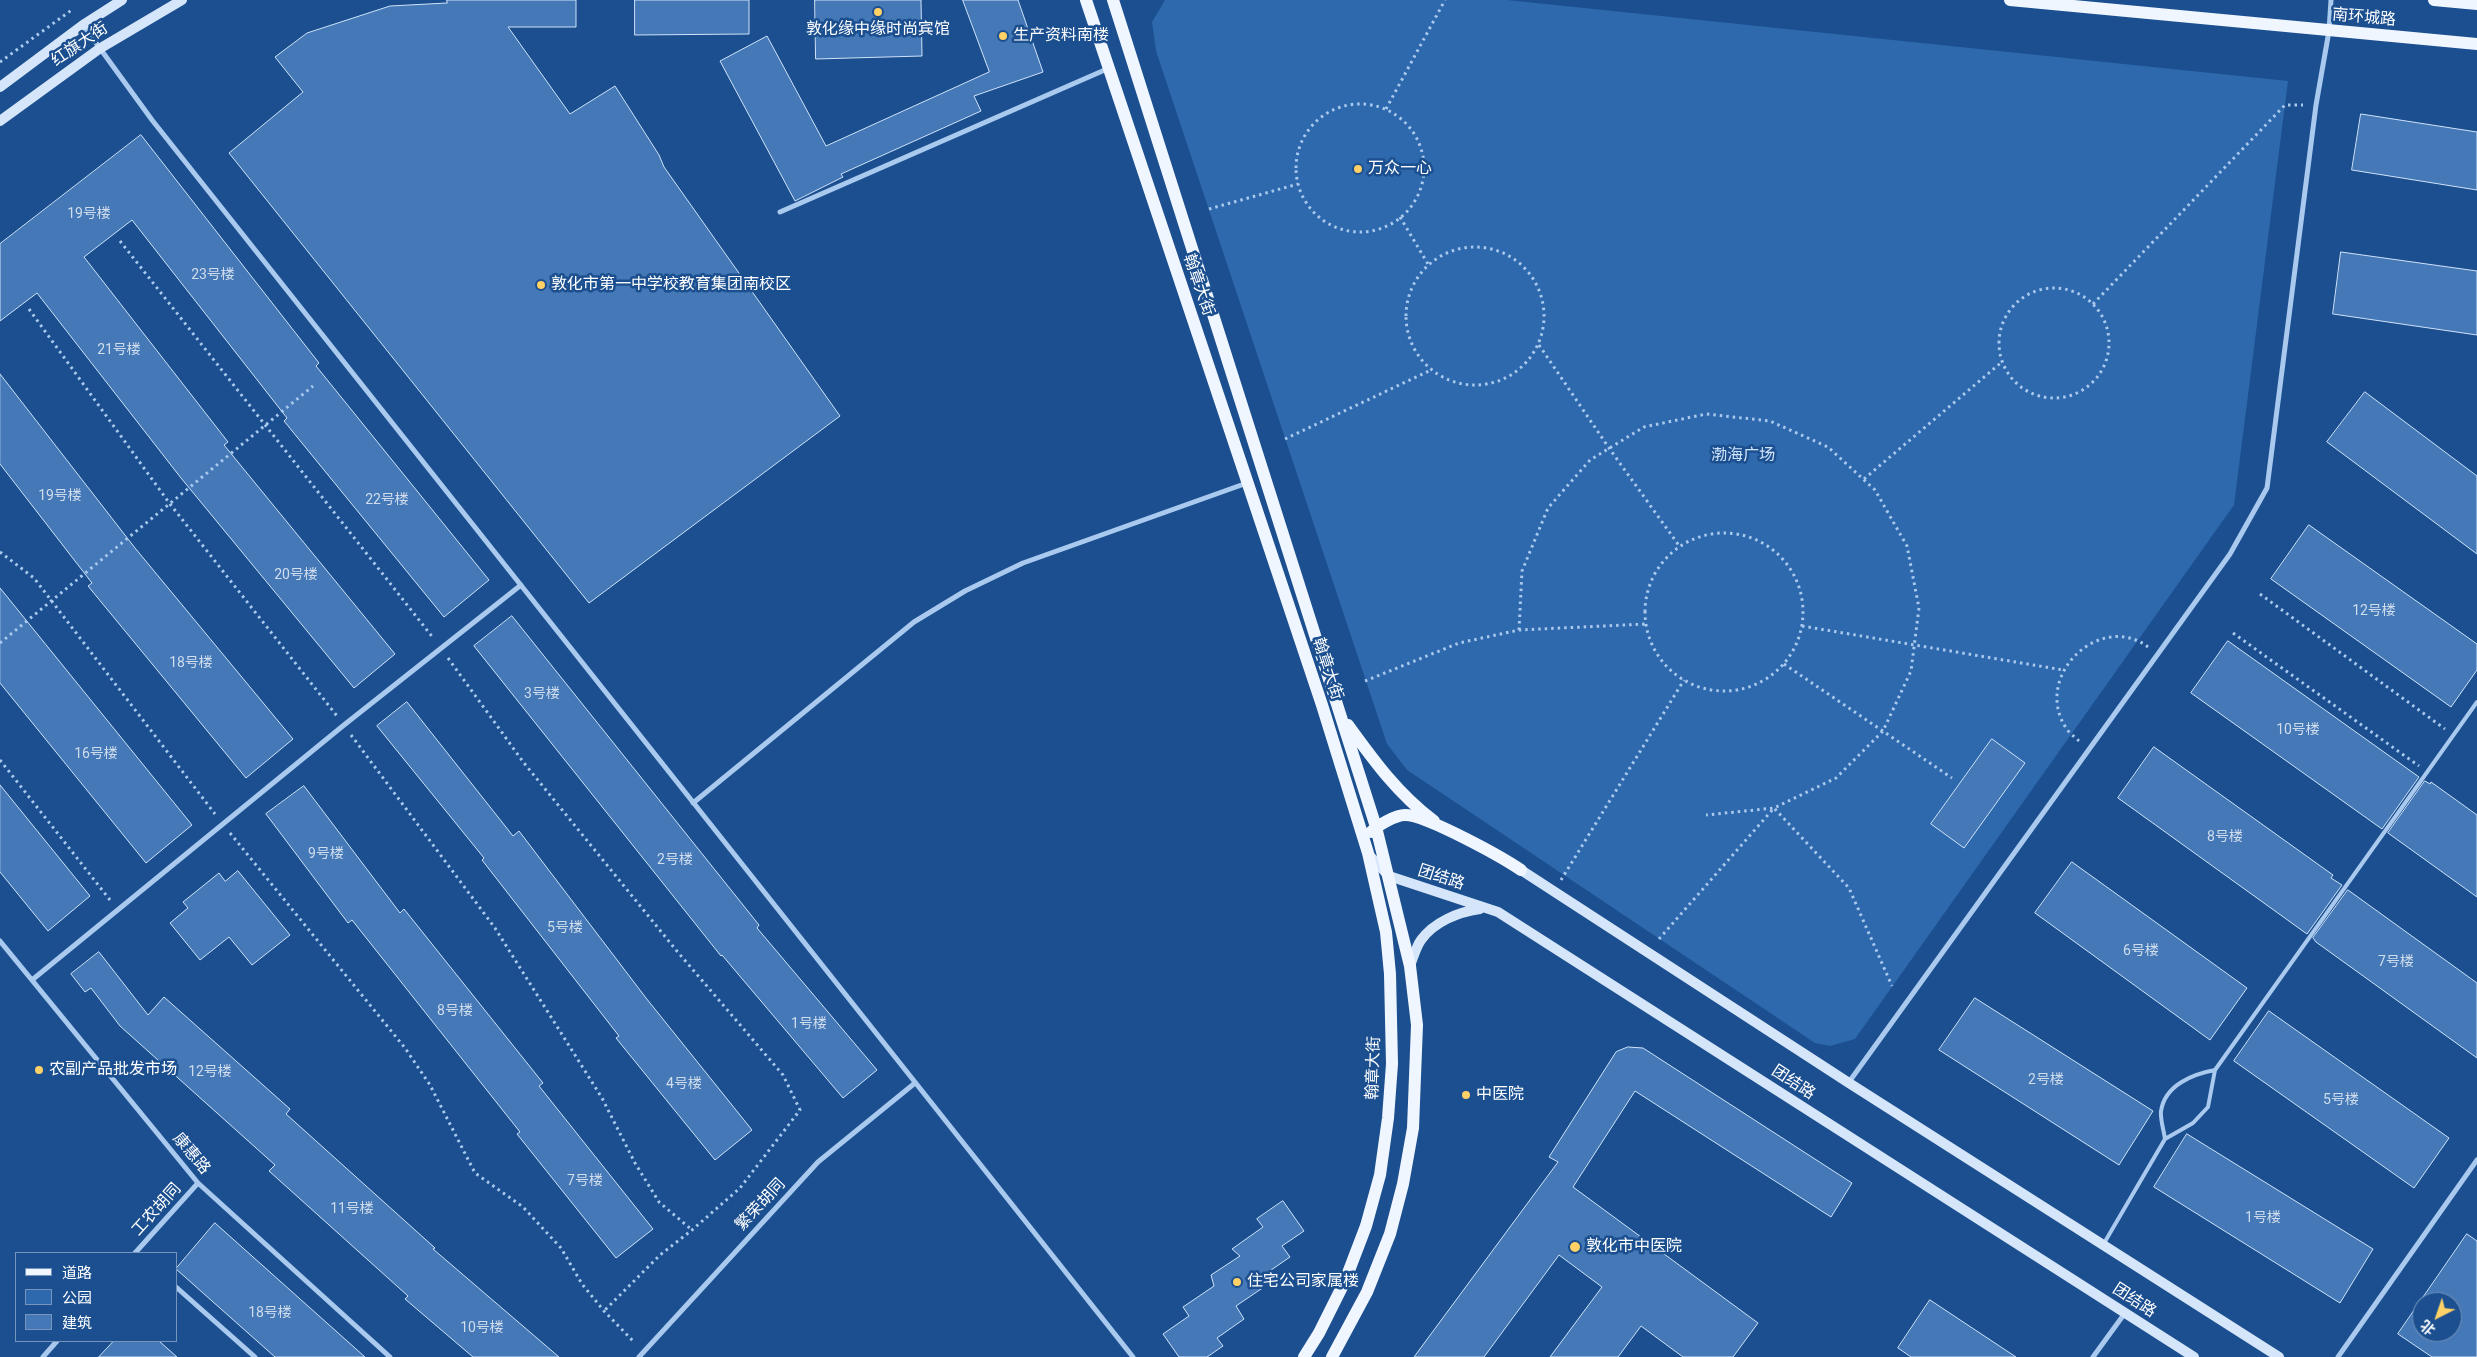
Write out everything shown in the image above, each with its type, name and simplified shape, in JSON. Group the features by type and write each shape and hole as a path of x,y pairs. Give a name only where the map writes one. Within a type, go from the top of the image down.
{"main road":[{"name":"红旗大街","path":"0,86 83,25 122,0"},
{"name":"红旗大街","path":"0,121 99,49 182,0"},
{"name":"翰章大街","path":"1086,0 1322,705 1368,853 1386,932 1390,974 1392,1064 1388,1118 1380,1175 1366,1226 1345,1281 1319,1333 1304,1357"},
{"name":"翰章大街","path":"1113,0 1376,827 1410,966 1417,1025 1413,1128 1403,1184 1390,1234 1367,1292 1332,1357"},
{"name":"南环城路","path":"2010,0 2329,32 2477,44"},
{"path":"2434,0 2477,4"},
{"path":"1340,715 1384,774 1410,803 1440,826 1521,870"},
{"path":"1364,840 1376,827 1405,815 1440,826"},
{"name":"团结路","path":"1368,853 1389,876 1498,912 2194,1357"},
{"name":"团结路","path":"1521,870 1848,1083 2279,1357"},
{"path":"1410,966 1420,940 1441,922 1464,911 1484,908"}],"street":[{"path":"1848,1083 2230,554 2267,488 2316,105 2329,32 2331,0"},
{"path":"83,25 152,120 1133,1357"},
{"path":"780,212 1108,68"},
{"path":"693,803 914,622 965,590 1023,563 1248,483"},
{"path":"32,980 344,725 521,585"},
{"name":"康惠路","path":"0,941 198,1183 390,1357"},
{"name":"繁荣胡同","path":"638,1357 818,1162 914,1083"},
{"path":"2338,1357 2477,1160"},
{"name":"工农胡同","path":"137,1252 198,1183"},
{"path":"178,1289 255,1357"},
{"path":"2093,1357 2126,1313"},
{"path":"43,1357 56,1342"}],"lane":[{"path":"2103,1244 2165,1139 2193,1123 2208,1107 2215,1070 2477,702"},
{"path":"2165,1139 2161,1111 2168,1094 2181,1082 2196,1073 2215,1070"}],"path":[{"path":"1386,109 1445,0"},
{"path":"0,62 73,9"},
{"path":"1366,104 1386,109 1404,121 1417,138 1423,159 1422,181 1415,201 1400,217 1381,228 1360,232 1339,228 1315,213 1306,203 1298,184 1296,163 1300,143 1311,125 1327,112 1346,105 1366,104"},
{"path":"2093,304 2285,105 2316,105"},
{"path":"1209,209 1298,184"},
{"path":"1400,217 1428,264"},
{"path":"120,240 442,649 524,763 676,950 783,1075 800,1110 740,1188 660,1255 604,1312"},
{"path":"1472,246 1495,249 1516,260 1533,277 1543,298 1544,322 1539,345 1526,364 1509,378 1488,385 1465,385 1444,378 1426,365 1412,347 1406,326 1406,304 1414,282 1428,264 1448,251 1472,246"},
{"path":"2062,288 2079,293 2093,304 2104,319 2109,337 2108,356 2101,374 2088,387 2071,396 2052,398 2034,394 2018,384 2006,371 1999,337 2004,320 2014,305 2028,294 2044,289 2062,288"},
{"path":"29,309 170,504 344,725 495,928 602,1098 635,1163 659,1202 692,1230"},
{"path":"1539,345 1609,448 1680,547"},
{"path":"1864,480 2003,361"},
{"path":"1285,439 1432,370"},
{"path":"0,643 314,386"},
{"path":"1519,630 1522,571 1548,508 1590,460 1644,427 1706,414 1770,421 1828,447 1875,490 1907,546 1919,608 1911,671 1882,731 1836,778 1774,808 1706,815"},
{"path":"1717,533 1744,535 1769,547 1787,564 1799,586 1804,611 1802,626 1800,636 1789,659 1772,676 1749,688 1724,692 1700,688 1677,677 1658,657 1646,624 1645,604 1652,578 1668,556 1680,547 1690,540 1717,533"},
{"path":"0,552 34,578 52,600 224,825 405,1048 430,1084 475,1174 523,1207 561,1248 582,1284 604,1312 643,1352"},
{"path":"2260,594 2453,735"},
{"path":"1365,681 1459,643 1519,630 1646,624"},
{"path":"1802,626 2063,670"},
{"path":"2233,633 2427,772"},
{"path":"2088,751 2066,728 2058,709 2057,689 2063,670 2074,654 2090,643 2108,638 2127,638 2146,645 2158,655"},
{"path":"1784,664 1952,778"},
{"path":"1554,891 1684,680"},
{"path":"0,760 118,910"},
{"path":"1659,939 1774,808"},
{"path":"1774,808 1849,888 1892,986"}],"green space":[{"name":"渤海广场","path":"1165,0 1507,0 2288,81 2234,505 1855,1039 1830,1046 1815,1043 1407,770 1387,744 1156,51 1152,22"}],"building":[{"name":"敦化市第一中学校教育集团南校区","path":"447,0 576,0 576,27 508,27 570,114 615,86 659,155 664,167 840,416 589,603 229,153 303,92 275,57 307,33 390,6 447,3"},
{"path":"635,0 749,0 749,34 635,35"},
{"path":"815,0 921,0 922,56 816,59"},
{"path":"963,0 1018,0 1043,72 974,96 981,111 841,174 843,177 795,201 720,61 767,36 826,146 989,72"},
{"path":"2361,114 2477,132 2477,190 2352,170"},
{"path":"141,135 319,363 316,366 489,580 444,617 284,421 287,418 132,220 84,257 228,442 224,445 395,654 354,688 181,478 37,293 0,321 0,244"},
{"path":"2341,252 2477,271 2477,335 2333,314"},
{"path":"0,374 135,548 293,739 246,778 88,586 92,583 0,464"},
{"path":"2365,392 2477,476 2477,554 2327,442"},
{"path":"2309,525 2477,644 2477,670 2451,707 2271,579"},
{"path":"0,588 192,825 146,863 0,683"},
{"path":"512,616 759,925 757,928 877,1070 843,1098 721,956 474,646"},
{"path":"2228,641 2419,777 2382,829 2191,693"},
{"path":"407,702 513,836 519,831 646,998 752,1130 715,1160 616,1038 619,1036 482,860 484,858 377,726"},
{"path":"1992,739 2025,763 1964,848 1931,824"},
{"path":"2154,747 2333,875 2331,878 2342,885 2307,934 2118,798"},
{"path":"2425,781 2430,784 2431,782 2477,815 2477,897 2388,833"},
{"path":"0,785 90,896 48,931 0,872"},
{"path":"304,786 400,913 404,909 543,1083 539,1086 653,1229 616,1258 517,1134 520,1132 352,920 348,923 266,814"},
{"path":"2072,862 2247,988 2210,1040 2035,913"},
{"path":"238,871 290,935 252,965 229,937 200,960 170,923 188,908 183,902 219,873 225,881"},
{"path":"2348,890 2477,983 2477,1058 2316,942 2313,938"},
{"path":"99,952 148,1015 164,997 290,1109 286,1114 435,1248 433,1249 559,1357 473,1357 405,1299 408,1296 269,1171 275,1165 120,1026 91,988 85,992 71,974"},
{"path":"1975,998 2153,1111 2119,1165 1939,1050"},
{"path":"2269,1011 2449,1138 2414,1188 2234,1061"},
{"name":"敦化市中医院","path":"1628,1047 1643,1048 1852,1183 1831,1217 1635,1091 1573,1187 1758,1323 1733,1357 1683,1357 1641,1326 1618,1357 1550,1357 1602,1287 1559,1255 1484,1357 1414,1357 1558,1162 1549,1157 1616,1052"},
{"path":"2187,1134 2373,1249 2340,1303 2154,1187"},
{"name":"住宅公司家属楼","path":"1283,1201 1304,1231 1282,1246 1290,1257 1258,1279 1264,1287 1236,1306 1244,1319 1217,1338 1223,1346 1207,1357 1179,1357 1163,1334 1189,1316 1183,1307 1214,1286 1211,1275 1240,1256 1232,1249 1263,1227 1257,1219"},
{"path":"215,1223 365,1357 275,1357 178,1271 178,1267"},
{"path":"2467,1234 2477,1241 2477,1357 2432,1357 2398,1334 2412,1314 2412,1342 2462,1342 2462,1292 2427,1292"},
{"path":"1930,1300 2016,1357 1911,1357 1898,1348"},
{"path":"113,1342 160,1342 177,1357 99,1357"}],"place":[{"name":"敦化缘中缘时尚宾馆","path":"878,12"},
{"name":"生产资料南楼","path":"1003,36"},
{"name":"万众一心","path":"1358,169"},
{"name":"敦化市第一中学校教育集团南校区","path":"541,285"},
{"name":"农副产品批发市场","path":"39,1070"},
{"name":"中医院","path":"1466,1095"},
{"name":"敦化市中医院","path":"1575,1247"},
{"name":"住宅公司家属楼","path":"1237,1282"}]}
